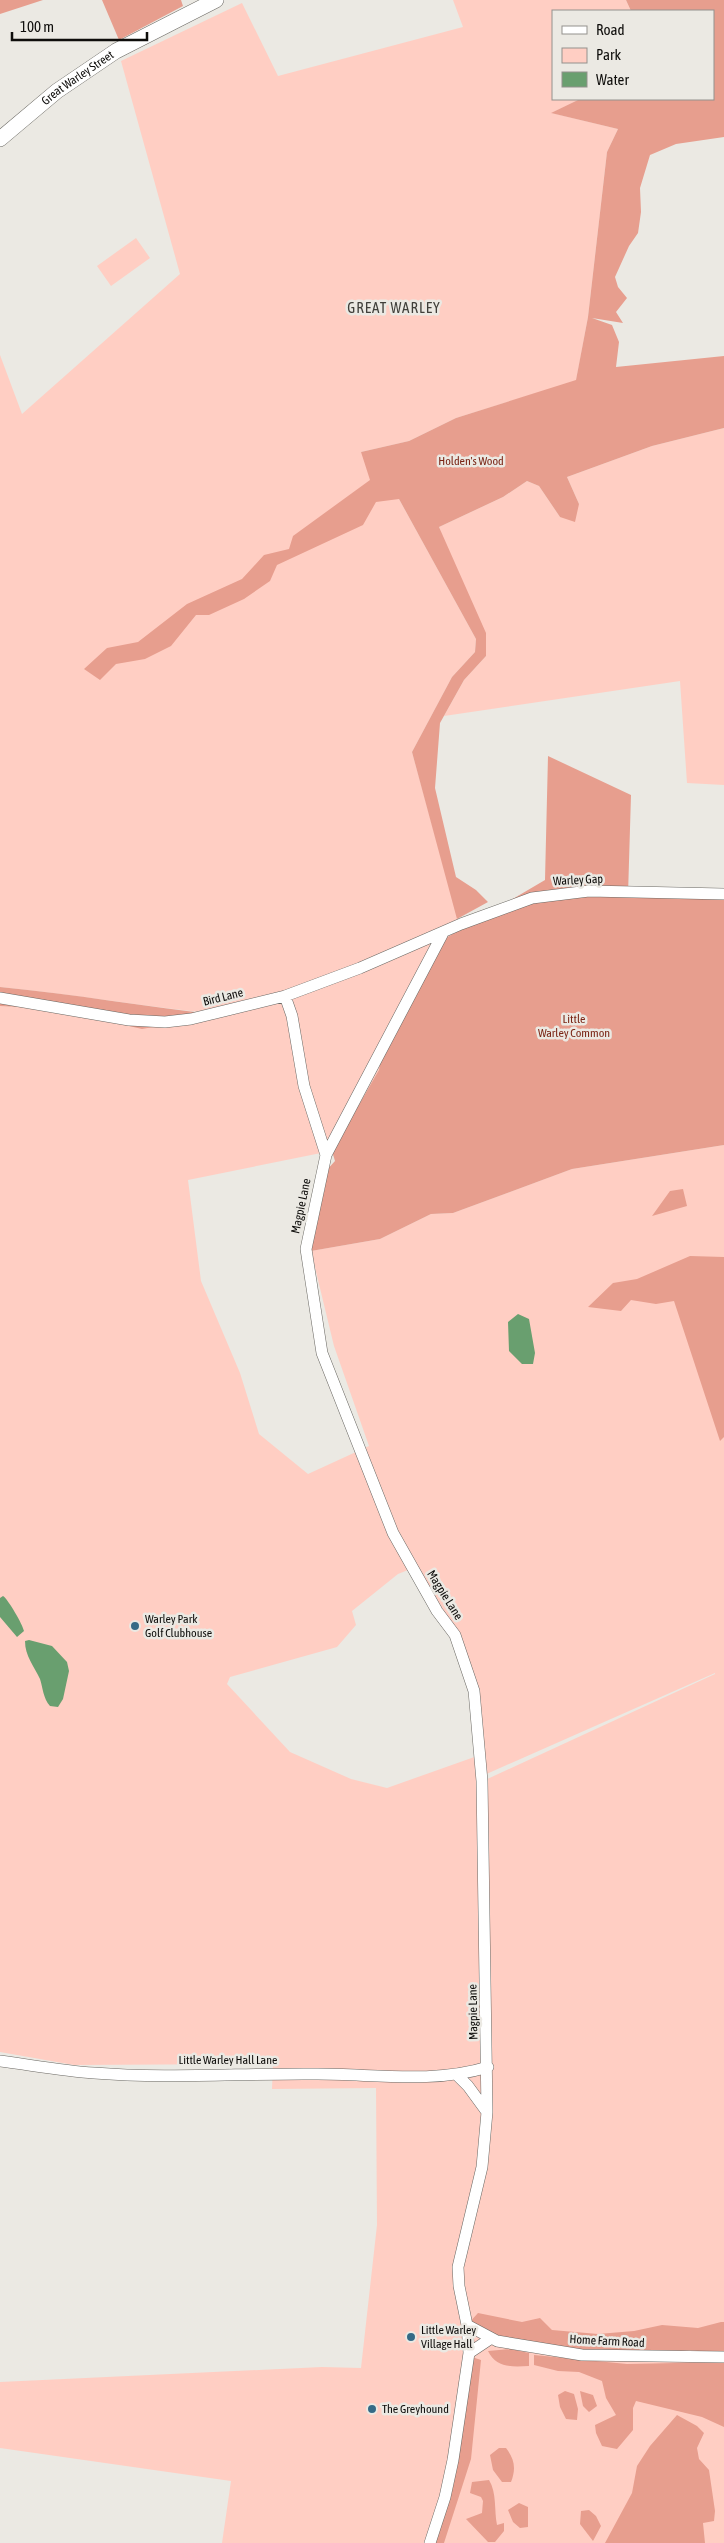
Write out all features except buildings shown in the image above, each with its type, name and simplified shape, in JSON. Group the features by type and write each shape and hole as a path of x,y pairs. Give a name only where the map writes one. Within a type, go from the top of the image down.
{"main road":[{"name":"Great Warley Street","path":"0,139 57,91 116,51 216,0"}],"street":[{"name":"Warley Gap","path":"442,934 461,924 532,898 555,894 589,891 724,894"},
{"name":"Bird Lane","path":"0,998 129,1020 165,1022 191,1019 285,996 442,934"},
{"name":"Magpie Lane","path":"430,2543 445,2497 453,2460 468,2353 467,2324 459,2286 458,2267 482,2167 487,2112 488,2067 482,1781 474,1691 455,1635 437,1611 393,1533 322,1353 306,1249 326,1155 442,934"},
{"name":"Magpie Lane","path":"285,996 292,1016 304,1086 326,1155"},
{"name":"Little Warley Hall Lane","path":"0,2060 104,2074 281,2073 379,2076 457,2075 488,2067"},
{"path":"457,2075 468,2086 487,2112"},
{"name":"Home Farm Road","path":"467,2324 490,2339 582,2356 724,2357"},
{"path":"468,2353 490,2339"}],"green space":[{"path":"0,0 43,0 0,14"},
{"path":"102,0 181,0 183,6 119,40"},
{"path":"453,0 626,0 631,10 552,10 552,100 578,100 552,113 618,129 607,152 588,317 576,381 456,418 409,441 361,452 399,499 476,639 475,652 452,677 412,752 461,930 380,1070 326,1155 321,1153 188,1180 201,1281 240,1373 259,1434 308,1474 369,1446 334,1346 311,1251 380,1239 431,1214 453,1213 572,1169 724,1145 724,2543 222,2543 231,2481 0,2448 0,2382 322,2367 361,2368 377,2225 376,2088 272,2089 273,2064 74,2065 0,2052 0,1006 218,1014 0,987 0,355 22,414 180,274 121,61 242,3 278,76 463,27","holes":["413,1568 455,1635 474,1691 480,1755 387,1788 351,1779 290,1752 227,1684 230,1677 337,1647 356,1625 352,1611 398,1574","715,1674 483,1781 482,1776"]},
{"name":"Holden's Wood","path":"626,0 724,0 724,137 676,144 650,155 640,188 641,212 638,233 629,246 615,277 618,287 627,298 616,312 623,323 592,318 612,325 619,342 616,367 724,356 724,428 652,446 567,477 579,504 575,522 560,517 539,486 527,481 503,497 439,527 486,633 486,656 464,680 440,723 435,788 456,877 476,890 488,902 457,919 412,752 452,677 475,652 476,639 399,499 376,502 363,525 277,565 270,581 244,599 209,615 196,615 171,646 145,659 116,664 100,680 84,669 107,648 138,642 187,604 242,579 264,555 289,549 293,536 370,480 361,452 409,441 456,418 576,380 588,317 607,152 618,129 551,113 578,100 714,100 714,10 631,10"},
{"path":"136,238 150,258 111,286 97,266"},
{"path":"724,428 724,785 687,783 680,681 444,716 464,680 486,656 439,527 503,497 527,481 539,486 560,517 579,504 567,477 652,446"},
{"name":"Little Warley Common","path":"548,756 631,795 628,895 724,899 724,1145 572,1169 453,1213 431,1214 380,1239 311,1251 311,1218 325,1189 325,1172 335,1161 332,1151 379,1070 381,1057 446,938 545,880"},
{"path":"0,987 220,1015 142,1029 56,1009 0,1006"},
{"path":"683,1189 687,1206 652,1216 670,1191"},
{"path":"690,1256 724,1257 724,1437 720,1441 674,1301 656,1304 631,1300 621,1311 588,1307 613,1283 637,1279"},
{"path":"478,2313 522,2322 540,2318 552,2330 598,2334 634,2331 662,2325 698,2328 724,2322 724,2354 689,2350 657,2354 606,2353 507,2338 483,2332 467,2325"},
{"path":"511,2349 529,2353 529,2366 505,2365 495,2361 488,2351"},
{"path":"534,2355 627,2364 724,2362 724,2427 702,2417 636,2401 633,2408 633,2430 617,2449 602,2446 596,2433 595,2425 616,2415 606,2398 602,2381 579,2372 558,2371 534,2365"},
{"path":"472,2357 481,2360 471,2459 444,2543 434,2543"},
{"path":"565,2391 574,2394 578,2409 577,2420 566,2419 560,2407 558,2395"},
{"path":"580,2391 593,2395 597,2406 589,2412 583,2406"},
{"path":"677,2415 697,2426 704,2433 697,2448 699,2459 709,2470 715,2511 714,2521 703,2523 705,2543 605,2543 632,2493 637,2466 650,2446"},
{"path":"499,2448 506,2448 513,2461 514,2473 511,2482 502,2482 493,2470 490,2455"},
{"path":"489,2480 494,2496 497,2525 504,2523 504,2531 495,2542 488,2542 466,2519 482,2513 483,2501 481,2497 470,2493 472,2482"},
{"path":"519,2503 528,2507 528,2527 520,2528 513,2522 508,2510"},
{"path":"589,2510 596,2516 601,2526 593,2541 580,2524 581,2511"}],"water":[{"path":"518,1314 529,1319 535,1353 533,1364 522,1364 509,1351 508,1322"},
{"path":"3,1596 12,1607 23,1628 24,1631 17,1637 0,1617 0,1598"},
{"path":"29,1640 52,1646 67,1662 69,1671 63,1699 58,1707 50,1706 46,1700 40,1679 26,1651 25,1641"}],"place":[{"name":"Warley Park Golf Clubhouse","path":"135,1626"},
{"name":"Little Warley Village Hall","path":"411,2337"},
{"name":"The Greyhound","path":"372,2409"}],"district":[{"name":"GREAT WARLEY","path":"394,307"}]}
